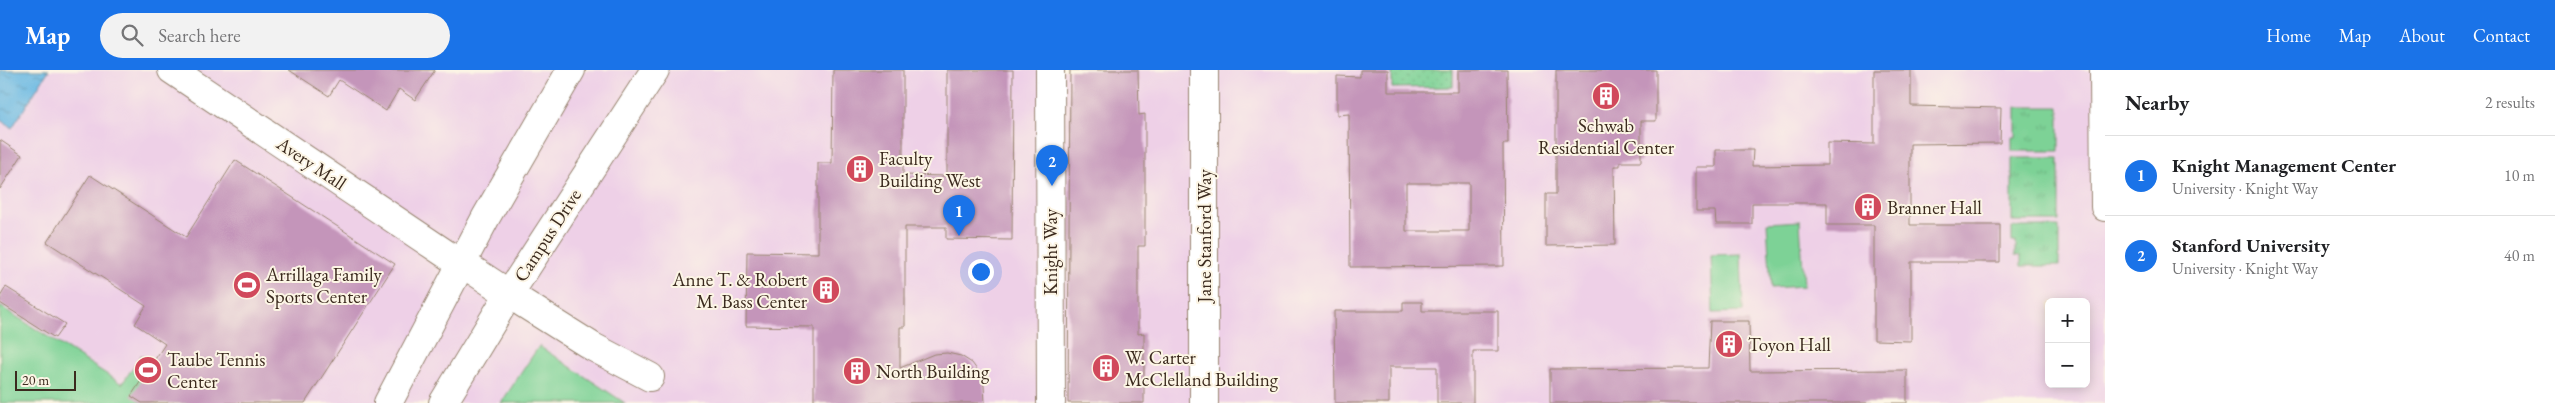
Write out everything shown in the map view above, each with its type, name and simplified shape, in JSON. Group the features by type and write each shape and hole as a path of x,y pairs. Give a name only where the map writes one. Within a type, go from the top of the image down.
{"street":[{"name":"Avery Mall","path":"172,70 513,297 593,347 650,377"},
{"path":"388,403 486,217 571,70"},
{"name":"Campus Drive","path":"443,403 509,294 655,70"},
{"name":"Knight Way","path":"1050,70 1051,403"},
{"name":"Jane Stanford Way","path":"1204,70 1204,403"},
{"path":"2104,70 2105,207"}],"shaded area":[{"path":"0,70 2105,70 2105,403 0,403"}],"green space":[{"path":"1392,70 1453,70 1453,87 1392,88"},
{"path":"2016,107 2059,107 2059,151 2012,151 2012,137 2016,137"},
{"path":"2012,158 2059,158 2059,221 2012,221"},
{"path":"1800,221 1804,286 1771,288 1767,223"},
{"path":"2012,227 2059,227 2059,266 2021,266 2021,256 2016,255 2016,242 2012,242"},
{"path":"1741,254 1743,312 1713,313 1711,255"},
{"path":"0,306 122,384 141,355 215,403 0,403"},
{"path":"539,346 625,403 501,403"}],"water":[{"path":"0,70 49,70 12,128 0,120"}],"building":[{"path":"289,70 435,70 415,100 399,89 386,111 339,80 329,96"},
{"path":"833,70 903,70 903,175 947,176 947,70 1013,70 1012,240 946,239 946,227 905,227 905,327 900,327 900,368 934,354 947,353 961,356 972,363 980,374 984,386 985,403 814,403 814,327 746,326 747,252 818,253 818,163 832,163"},
{"path":"1070,70 1138,70 1139,115 1145,114 1145,246 1138,246 1138,334 1144,333 1144,403 1068,403"},
{"path":"1360,70 1388,70 1388,92 1458,92 1458,70 1507,70 1508,144 1503,144 1504,266 1350,267 1349,114 1337,115 1337,76 1360,77","holes":["1406,183 1469,183 1469,231 1406,231"]},
{"name":"Schwab Residential Center","path":"1556,70 1656,70 1656,121 1641,121 1641,162 1620,162 1620,166 1614,166 1615,245 1546,246 1546,194 1556,194"},
{"name":"Branner Hall","path":"1874,70 1911,70 1911,106 2001,108 2000,143 1910,144 1910,225 2000,225 2000,262 1911,262 1911,341 1874,340 1874,225 1827,225 1827,203 1752,203 1752,224 1716,224 1715,211 1696,211 1696,167 1716,167 1716,150 1753,150 1752,166 1827,165 1827,143 1874,144"},
{"path":"0,140 22,155 0,189"},
{"name":"Arrillaga Family Sports Center","path":"235,160 395,264 305,403 142,403 131,396 165,344 135,324 146,306 47,242 90,175 186,237"},
{"path":"6,287 65,324 55,338 0,303 0,297"},
{"path":"1403,302 1422,302 1422,311 1498,311 1498,351 1473,351 1473,403 1437,403 1437,367 1389,367 1389,403 1335,403 1334,311 1403,311"},
{"name":"Toyon Hall","path":"1710,321 1749,321 1750,371 1907,370 1907,403 1550,403 1550,369 1708,368"}],"place":[{"name":"Schwab Residential Center","path":"1606,96"},
{"name":"Faculty Building West","path":"860,169"},
{"name":"Stanford University","path":"1052,186"},
{"name":"Branner Hall","path":"1868,207"},
{"name":"Knight Management Center","path":"959,236"},
{"name":"Arrillaga Family Sports Center","path":"247,285"},
{"name":"Anne T. & Robert M. Bass Center","path":"826,290"},
{"name":"Toyon Hall","path":"1729,344"},
{"name":"W. Carter McClelland Building","path":"1106,368"},
{"name":"Taube Tennis Center","path":"148,370"},
{"name":"North Building","path":"857,371"}]}
